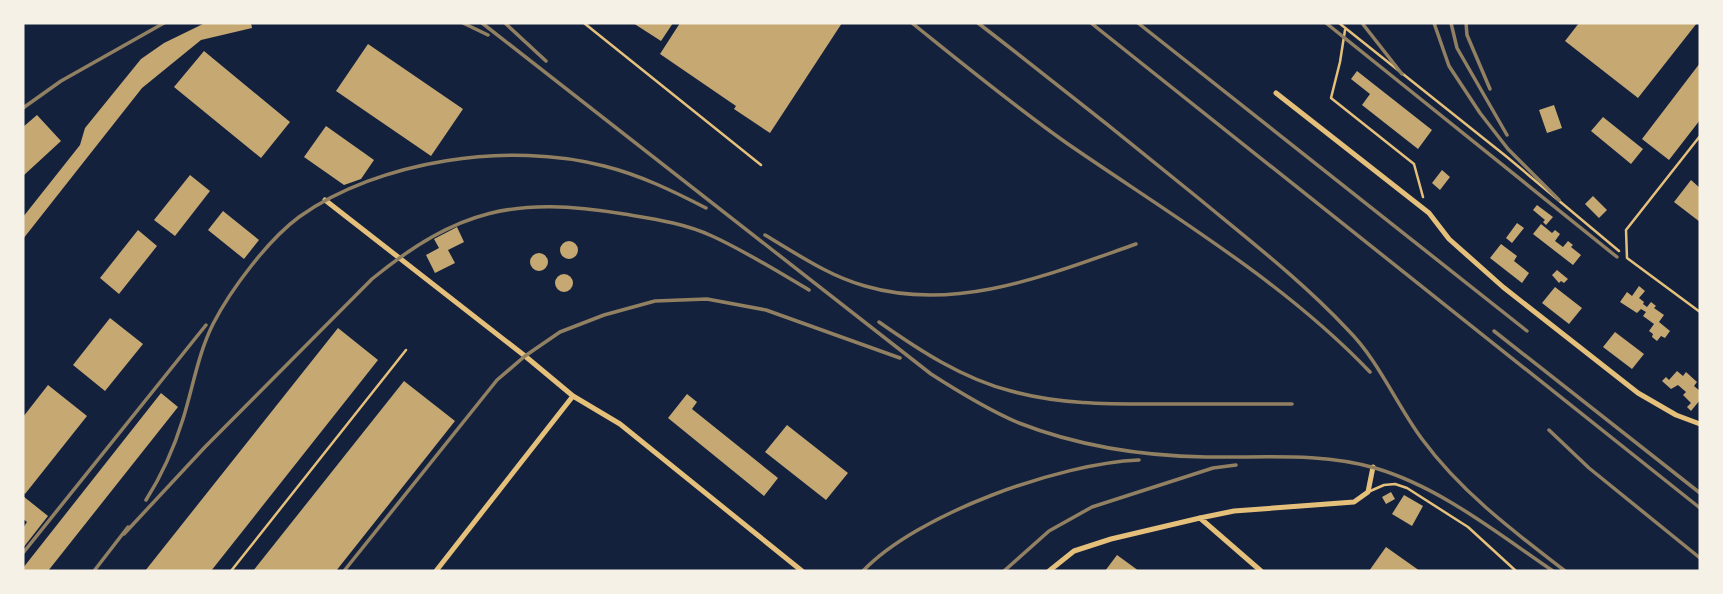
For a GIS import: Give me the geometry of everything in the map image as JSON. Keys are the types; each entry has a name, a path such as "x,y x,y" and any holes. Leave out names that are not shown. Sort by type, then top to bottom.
{"street":[{"path":"1276,93 1429,213 1449,239 1503,287 1627,385 1676,415 1700,424"},
{"path":"325,200 573,396 620,424 802,571"},
{"path":"436,571 573,396"},
{"path":"1049,571 1074,551 1111,539 1200,518 1234,511 1354,502 1368,492 1373,467"},
{"path":"1200,518 1261,571"}],"lane":[{"path":"583,23 761,165"},
{"path":"1700,136 1626,230 1627,258 1700,312"},
{"path":"231,571 406,350"},
{"path":"1368,492 1384,485 1395,484 1406,488 1468,527 1516,571"}],"path":[{"path":"1339,23 1507,157 1627,258"},
{"path":"1345,28 1331,98 1413,164 1429,213"}],"building":[{"path":"205,23 251,23 252,28 201,40 142,88 23,239 23,217 80,145 85,128 141,59 164,43"},
{"path":"633,23 673,23 661,41"},
{"path":"680,23 842,23 770,133 660,54"},
{"path":"1579,23 1697,23 1638,98 1565,41"},
{"path":"368,44 463,109 431,156 336,91"},
{"path":"204,51 290,122 261,158 174,87"},
{"path":"1700,63 1700,120 1669,160 1642,139"},
{"path":"1357,71 1432,130 1418,149 1362,105 1370,94 1351,79"},
{"path":"1554,105 1562,128 1547,133 1539,110"},
{"path":"37,115 61,141 23,176 23,127"},
{"path":"1603,117 1643,149 1631,164 1591,131"},
{"path":"326,126 374,160 361,179 344,185 304,157"},
{"path":"1442,170 1450,177 1440,190 1432,183"},
{"path":"190,175 210,191 175,236 154,220"},
{"path":"1691,180 1700,188 1700,222 1674,202"},
{"path":"1593,196 1607,210 1599,218 1585,204"},
{"path":"1537,205 1553,217 1546,225 1543,222 1545,220 1533,210"},
{"path":"223,211 259,240 244,259 208,230"},
{"path":"1517,223 1524,228 1512,243 1506,238"},
{"path":"1541,224 1552,233 1555,230 1560,234 1555,241 1563,247 1568,241 1581,255 1573,265 1533,234"},
{"path":"457,227 464,242 448,250 455,263 435,273 426,255 439,248 434,239"},
{"path":"138,230 157,246 119,294 100,278"},
{"path":"565,241 573,241 578,250 576,257 565,259 560,254 560,246"},
{"path":"1501,244 1517,256 1514,261 1529,273 1522,283 1490,258"},
{"path":"535,253 543,253 548,262 546,269 535,271 530,266 530,258"},
{"path":"1557,270 1568,279 1564,283 1559,283 1552,275"},
{"path":"560,274 568,274 573,283 571,290 560,292 555,287 555,279"},
{"path":"1639,286 1645,291 1639,298 1643,304 1647,307 1651,302 1656,306 1654,308 1664,315 1659,322 1670,331 1665,338 1661,336 1657,341 1652,337 1653,334 1649,331 1654,324 1643,316 1646,312 1641,309 1637,313 1620,302 1627,292 1632,296"},
{"path":"1555,287 1582,308 1569,324 1542,303"},
{"path":"110,318 143,344 105,391 73,365"},
{"path":"338,328 378,360 211,571 145,571"},
{"path":"1615,332 1644,354 1632,369 1603,347"},
{"path":"1677,371 1683,376 1686,372 1697,382 1694,386 1700,391 1700,400 1691,411 1687,407 1691,403 1683,395 1686,392 1678,385 1671,389 1662,381 1666,377 1669,380"},
{"path":"404,381 455,421 336,571 253,571"},
{"path":"48,385 87,416 25,494 23,417"},
{"path":"161,393 178,407 48,571 23,571 23,568"},
{"path":"687,394 697,402 692,409 778,478 764,496 668,418"},
{"path":"787,425 848,473 826,500 765,452"},
{"path":"1391,492 1395,499 1386,504 1382,497"},
{"path":"1404,495 1423,506 1412,526 1392,514"},
{"path":"23,496 48,516 23,548 23,528 27,522 23,519"},
{"path":"1386,547 1420,571 1369,571"},
{"path":"1117,555 1139,571 1105,571"}],"railway":[{"path":"23,108 61,81 164,23"},
{"path":"463,23 488,35"},
{"path":"482,23 931,374 996,412 1064,438 1135,452 1206,457 1312,458 1375,468 1399,476 1445,499 1553,571"},
{"path":"505,23 546,61"},
{"path":"912,23 1048,130 1186,223 1263,279 1301,308 1370,372"},
{"path":"978,23 1170,175 1312,295 1359,342 1422,439 1453,476 1507,526 1565,571"},
{"path":"1091,23 1700,508"},
{"path":"1138,23 1527,331"},
{"path":"1326,23 1617,257"},
{"path":"1362,23 1402,74"},
{"path":"1434,23 1449,66 1480,113 1508,149 1559,200"},
{"path":"1451,23 1457,48 1507,135"},
{"path":"1466,23 1467,35 1490,89"},
{"path":"146,500 176,440 203,347 221,310 251,266 275,238 299,217 331,197 367,181 406,169 487,156 528,155 604,166 656,184 706,208"},
{"path":"124,534 205,447 372,279 403,255 461,223 519,208 551,207 585,209 658,220 712,236 809,290"},
{"path":"765,235 814,264 852,282 900,293 934,295 968,292 1037,278 1136,244"},
{"path":"344,571 497,380 525,356 560,332 604,315 655,301 707,299 766,310 900,358"},
{"path":"879,322 959,371 993,386 1030,396 1106,404 1292,404"},
{"path":"23,553 206,325"},
{"path":"1494,331 1700,493"},
{"path":"1549,430 1589,468 1700,558"},
{"path":"863,571 887,550 918,530 992,495 1070,471 1139,460"},
{"path":"1004,571 1049,531 1092,507 1213,468 1236,465"},
{"path":"94,571 128,527"}]}
